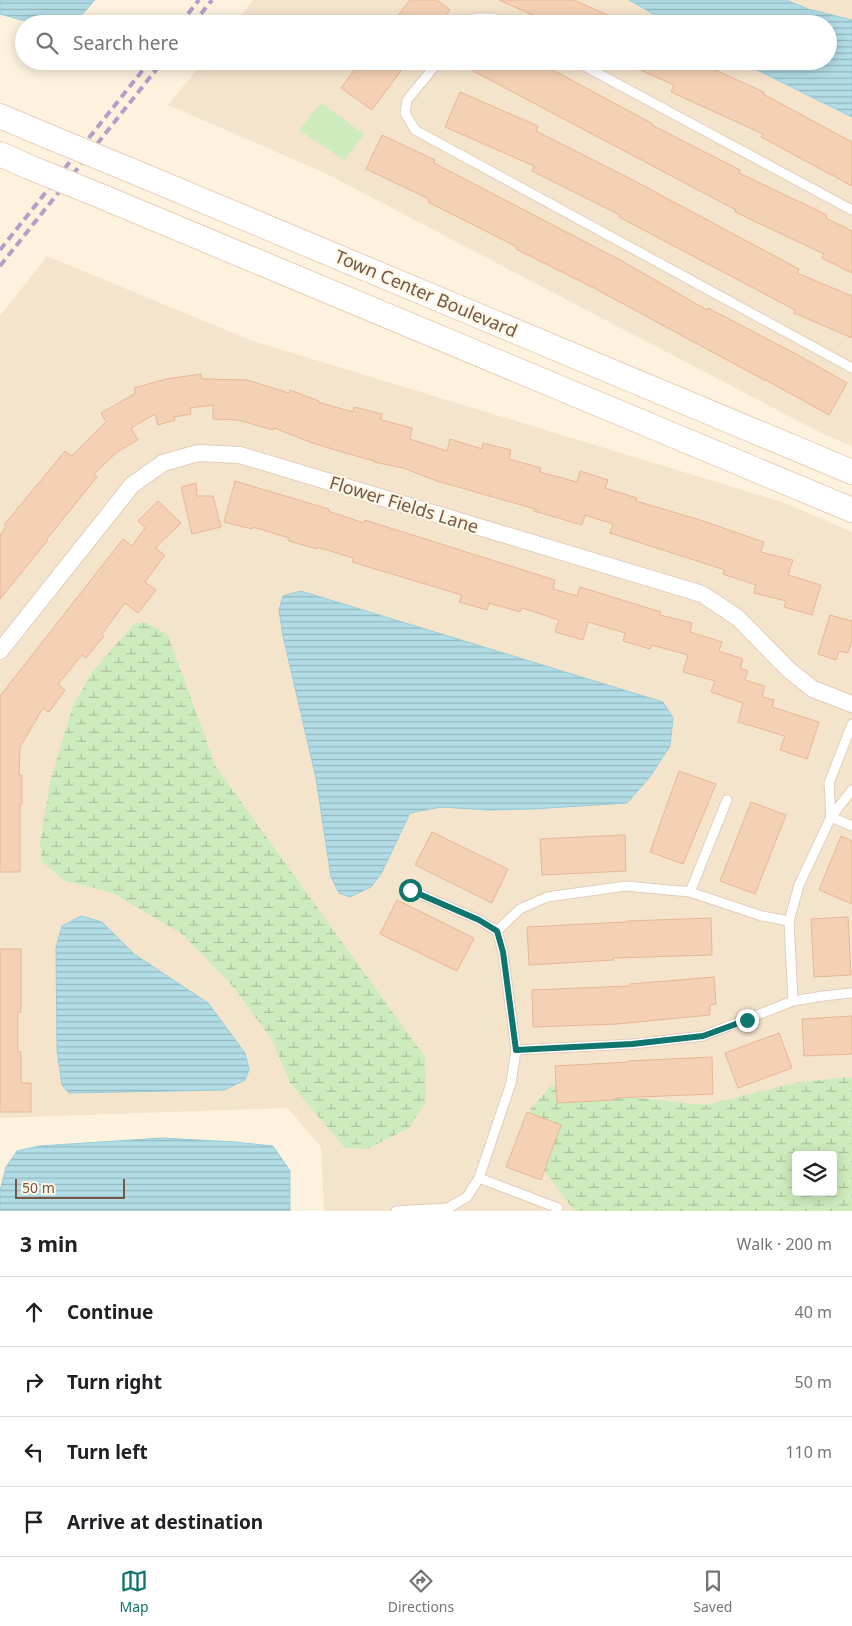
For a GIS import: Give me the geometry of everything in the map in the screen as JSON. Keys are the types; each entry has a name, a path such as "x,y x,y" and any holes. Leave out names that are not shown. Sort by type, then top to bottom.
{"main road":[{"name":"Town Center Boulevard","path":"0,116 852,472"},
{"name":"Town Center Boulevard","path":"0,154 852,510"}],"street":[{"name":"Flower Fields Lane","path":"0,651 132,485 163,463 198,453 240,455 702,594 738,618 790,670 812,688 852,704"}],"lane":[{"path":"432,70 407,100 405,113 415,130 852,368"},
{"path":"592,70 852,210"},
{"path":"831,817 829,783 852,724"},
{"path":"793,1001 790,921 799,885 831,817 852,790"},
{"path":"690,892 727,800"},
{"path":"831,817 852,826"},
{"path":"497,931 520,909 547,897 626,886 690,892 762,916 790,921"},
{"path":"396,1211 448,1208 467,1197 479,1178 511,1083 516,1050 503,952 497,931 479,920 410,890"},
{"path":"516,1050 632,1044 703,1036 793,1001 852,993"},
{"path":"479,1178 558,1208"}],"shaded area":[{"path":"253,0 852,0 852,446 821,433 325,173 168,105 197,70 837,70 837,15 241,15"},
{"path":"47,256 250,340 785,503 852,532 852,1211 324,1211 321,1147 288,1108 0,1118 0,316"}],"green space":[{"path":"321,103 364,134 344,160 299,130"},
{"path":"135,623 148,623 168,635 216,767 425,1057 426,1101 409,1128 367,1149 345,1148 290,1083 272,1040 231,984 182,934 113,893 65,881 42,862 40,843 50,782 72,708 92,672"},
{"path":"852,1078 852,1211 576,1211 542,1168 527,1136 531,1108 552,1085 586,1083 621,1096 705,1105 799,1082"}],"water":[{"path":"0,0 95,0 81,15 15,15 15,18 0,14"},
{"path":"629,0 786,0 808,9 832,15 655,15"},
{"path":"837,16 852,20 852,117 757,70 837,70"},
{"path":"301,591 663,702 673,718 670,746 649,778 627,803 488,810 441,807 410,813 381,874 371,887 350,897 339,893 331,877 316,778 283,636 279,610 283,596"},
{"path":"81,916 102,922 134,954 208,1003 245,1053 249,1070 245,1080 224,1090 69,1093 62,1085 57,1050 56,947 62,926"},
{"path":"162,1138 273,1146 290,1171 290,1211 0,1211 0,1191 6,1167 17,1151 39,1146"}],"building":[{"path":"410,0 437,0 450,10 446,15 398,15"},
{"path":"499,0 574,0 608,15 533,15"},
{"path":"354,70 401,70 372,110 341,88"},
{"path":"553,70 652,125 740,170 739,173 827,215 826,218 852,231 852,273 822,258 824,254 735,212 736,210 473,71"},
{"path":"640,70 715,70 764,92 763,94 852,142 852,186 761,137 763,134 671,92 674,85"},
{"path":"460,92 538,126 536,131 629,178 799,269 797,273 852,296 852,338 794,313 795,310 619,217 620,215 532,171 534,166 445,127"},
{"path":"382,135 435,160 434,163 622,261 707,310 708,308 847,383 829,415 592,287 516,249 517,247 428,202 429,199 366,169"},
{"path":"201,374 202,379 247,380 289,393 290,390 318,402 353,412 354,407 382,414 381,420 412,428 410,439 447,451 450,439 482,449 483,443 511,450 509,459 541,468 540,472 577,482 580,471 608,480 605,488 637,498 636,501 764,542 761,552 793,560 788,575 821,585 812,615 784,607 786,601 754,593 756,585 723,574 725,570 610,533 613,524 585,515 582,525 534,511 535,509 437,481 403,468 374,462 310,442 274,428 273,430 238,420 213,419 213,405 190,408 191,414 174,417 175,420 158,425 155,414 131,428 138,440 117,452 94,474 97,477 0,599 0,535 6,527 4,525 65,451 72,456 106,422 101,413 136,393 134,388 166,379"},
{"path":"235,481 329,509 328,511 364,523 365,520 555,580 553,589 577,596 580,587 661,612 660,615 692,623 690,632 722,642 719,651 743,659 740,668 748,671 745,680 765,686 762,697 774,700 772,707 819,722 807,759 780,750 785,736 738,722 743,703 711,692 715,681 683,672 688,655 652,645 650,649 623,641 625,633 588,622 583,640 555,632 559,620 522,608 520,612 489,603 487,610 459,602 462,595 352,562 353,558 289,541 289,538 253,527 252,529 224,522"},
{"path":"196,483 197,496 213,496 221,527 192,534 181,487"},
{"path":"158,501 181,523 155,548 165,555 145,582 156,590 138,613 125,603 102,634 104,636 86,658 82,655 58,684 65,690 49,712 43,708 20,747 19,775 22,775 22,804 20,804 20,872 0,872 0,696 123,539 132,546 145,528 138,521"},
{"path":"830,615 852,621 852,640 848,653 839,651 836,660 818,654"},
{"path":"679,771 716,784 683,864 650,852"},
{"path":"751,802 786,815 755,894 720,881"},
{"path":"432,832 508,869 492,903 415,865"},
{"path":"625,835 626,871 542,875 540,839"},
{"path":"841,836 852,841 852,904 819,890"},
{"path":"397,900 474,938 457,971 380,934"},
{"path":"848,917 851,975 814,977 811,919"},
{"path":"711,918 712,955 613,958 614,960 529,965 527,927"},
{"path":"0,949 21,949 21,1012 18,1012 18,1052 21,1052 21,1083 31,1083 31,1112 0,1112"},
{"path":"714,977 716,1004 710,1005 710,1015 617,1024 533,1027 532,990 630,986 630,984"},
{"path":"852,1016 852,1054 804,1056 802,1019"},
{"path":"779,1033 792,1068 738,1088 725,1053"},
{"path":"712,1057 713,1094 614,1098 614,1100 557,1103 555,1066"},
{"path":"527,1112 561,1125 541,1180 506,1167"}],"railway":[{"path":"187,15 199,0"},
{"path":"200,15 212,0"},
{"path":"0,250 143,70"},
{"path":"0,266 156,70"}],"route":[{"path":"410,890 479,920 497,931 503,952 516,1050 632,1044 703,1036 747,1020"}]}
